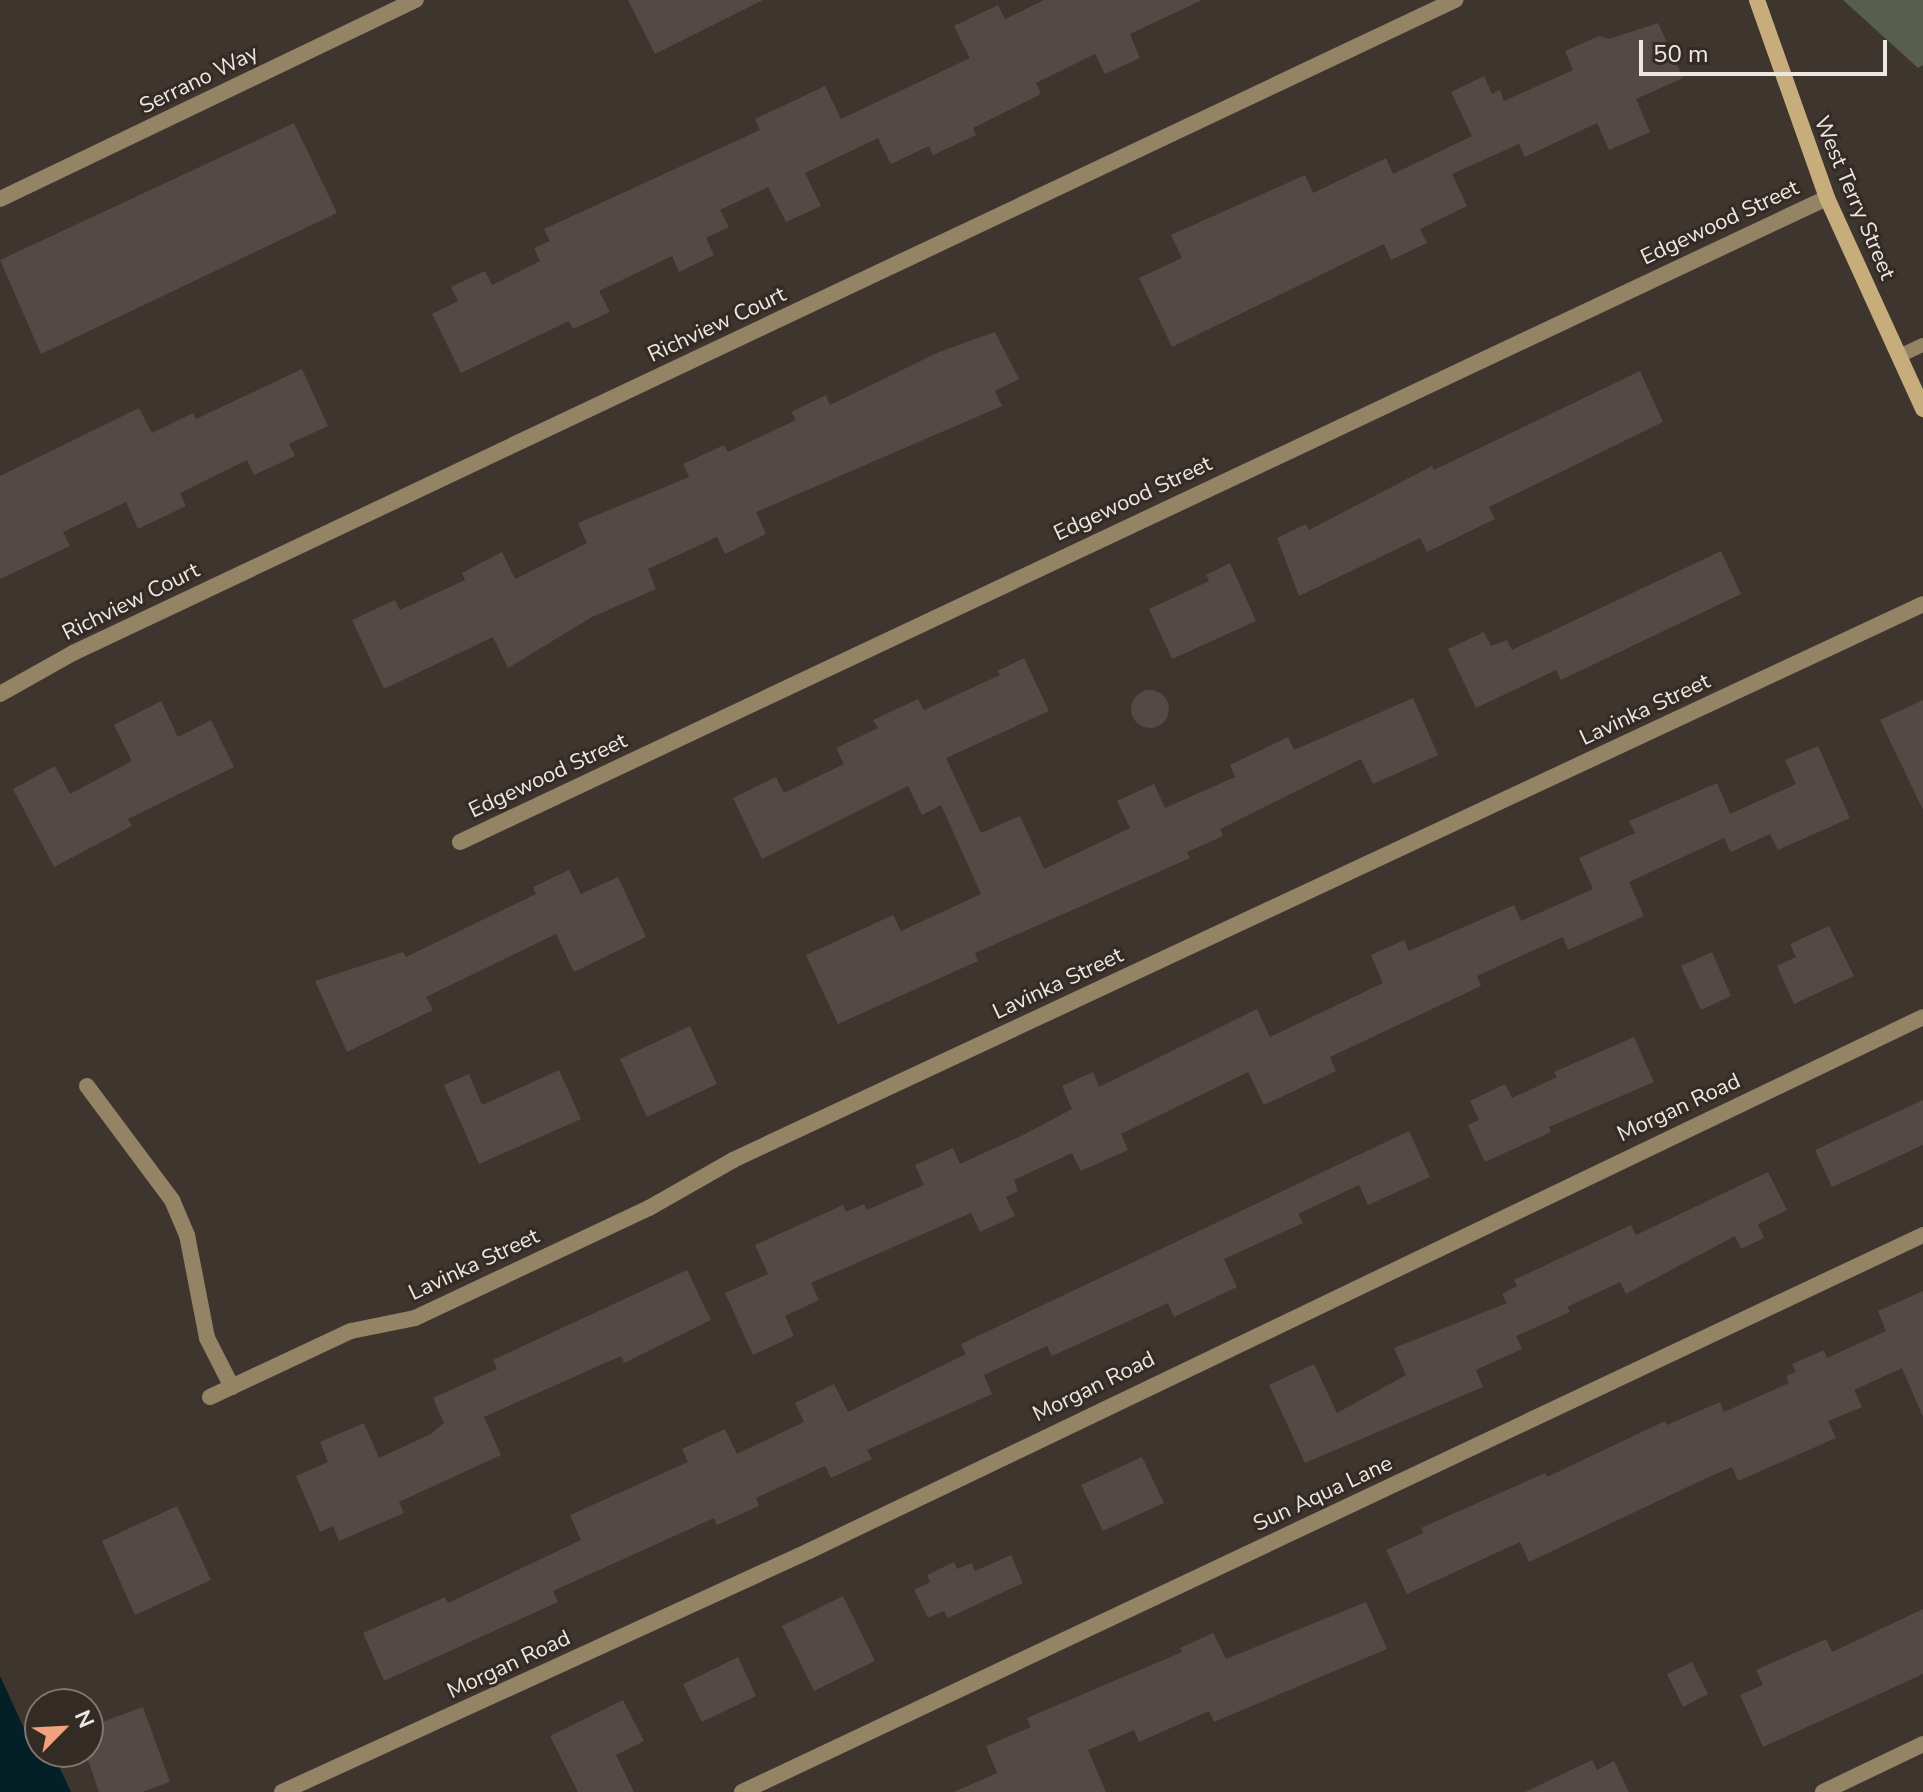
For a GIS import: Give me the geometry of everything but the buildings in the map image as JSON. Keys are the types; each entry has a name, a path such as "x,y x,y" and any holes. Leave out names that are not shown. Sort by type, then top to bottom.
{"street":[{"name":"Serrano Way","path":"0,199 416,0"},
{"name":"Richview Court","path":"0,694 73,653 1455,0"},
{"name":"West Terry Street","path":"1757,0 1827,198 1923,409"},
{"name":"Edgewood Street","path":"460,842 1827,198"},
{"name":"Lavinka Street","path":"210,1397 351,1331 415,1318 649,1208 733,1160 1923,604"},
{"name":"Morgan Road","path":"282,1792 809,1551 1923,1017"},
{"path":"87,1086 172,1200 187,1235 207,1338 232,1387"},
{"name":"Sun Aqua Lane","path":"742,1792 1923,1235"},
{"path":"1823,1792 1923,1744"}],"lane":[{"path":"1899,356 1923,345"}],"green space":[{"path":"1843,0 1923,0 1923,65 1918,68"}],"water":[{"path":"0,1676 24,1728 24,1768 60,1768 71,1792 0,1792"}]}
